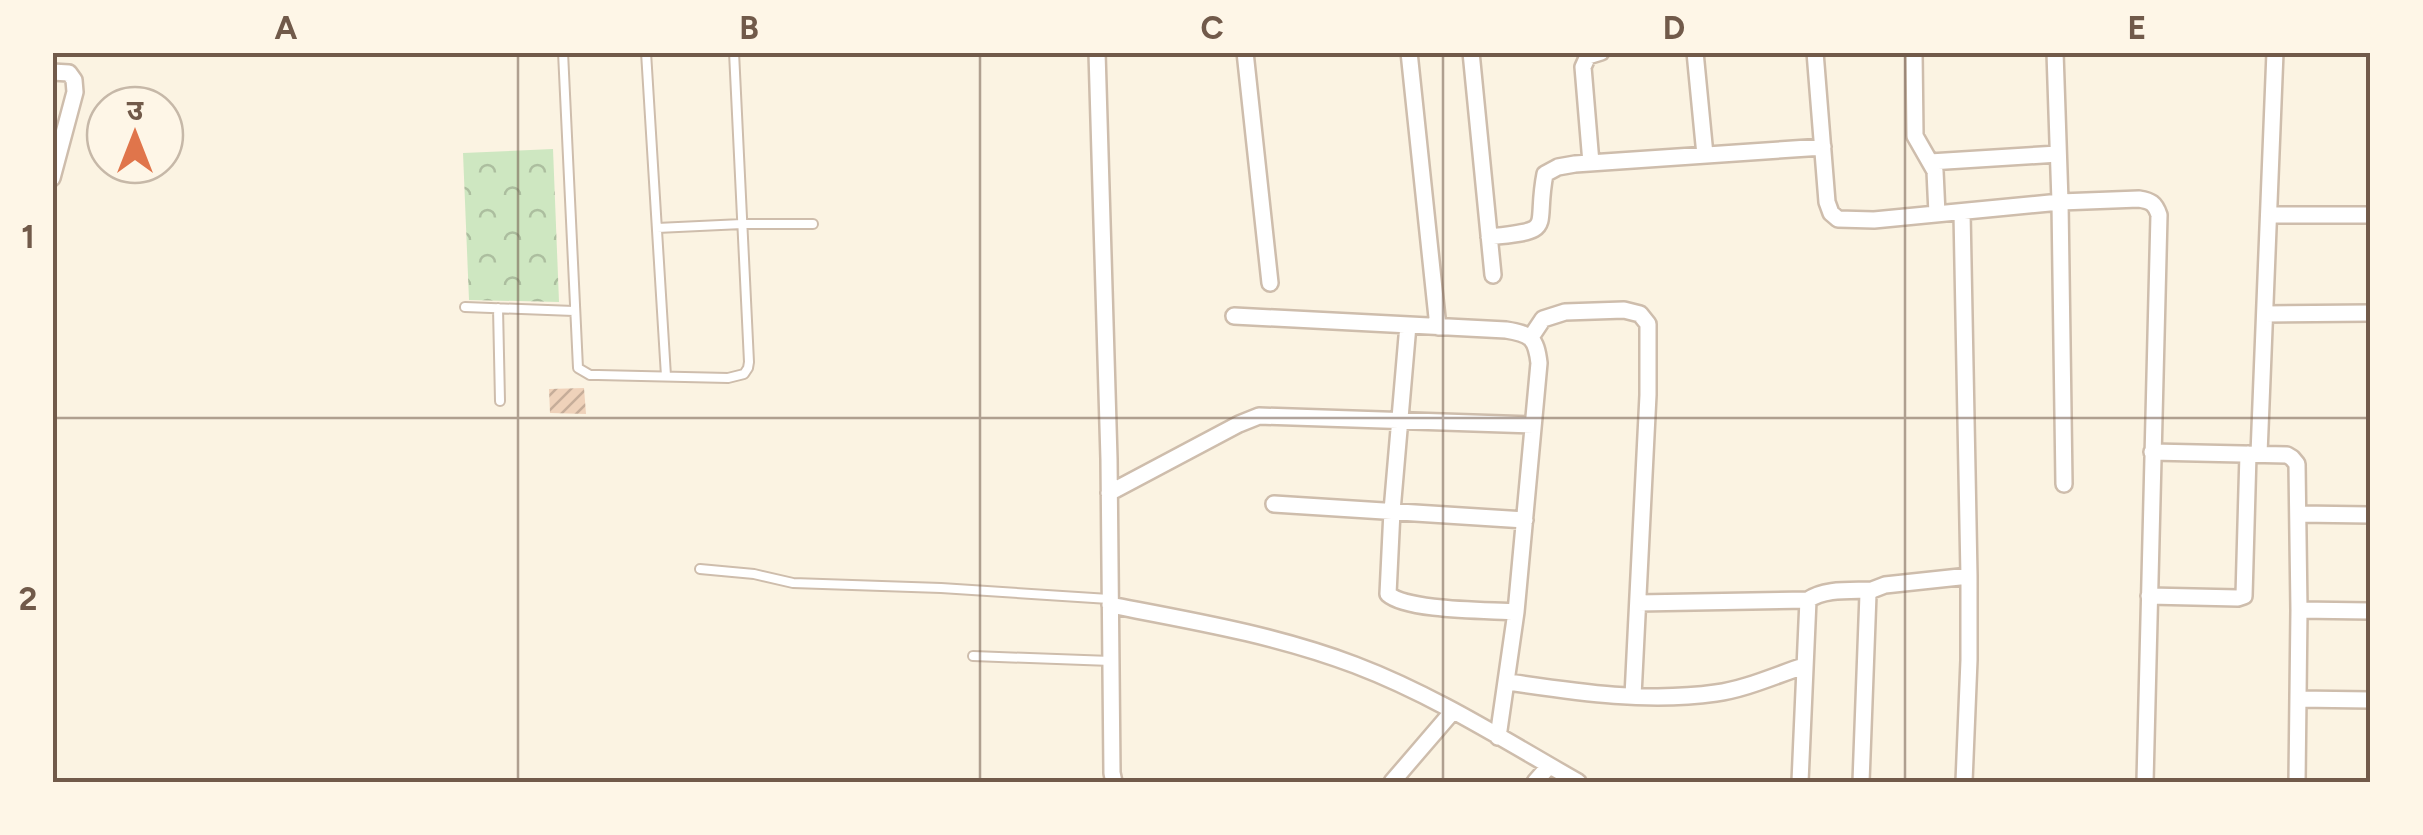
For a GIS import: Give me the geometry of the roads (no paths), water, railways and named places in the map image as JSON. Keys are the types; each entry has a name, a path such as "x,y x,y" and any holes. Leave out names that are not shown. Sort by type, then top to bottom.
{"street":[{"path":"1097,52 1114,782"},
{"path":"1245,52 1270,283"},
{"path":"1408,52 1438,327"},
{"path":"1472,52 1493,276"},
{"path":"1591,163 1584,67 1588,56 1602,52"},
{"path":"1696,52 1705,155"},
{"path":"1815,52 1828,202 1838,219 1874,220 2060,202 2139,199 2156,206 2146,782"},
{"path":"1914,52 1916,136 1936,182 1937,214"},
{"path":"2055,52 2064,484"},
{"path":"2150,596 2244,596 2265,314 2275,52"},
{"path":"52,72 68,73 74,80 75,92 52,178"},
{"path":"1489,237 1534,230 1543,216 1545,174 1558,167 1823,147"},
{"path":"1930,162 2058,154"},
{"path":"1962,212 1969,576 1964,782"},
{"path":"2269,215 2370,215"},
{"path":"1531,337 1543,320 1565,312 1624,310 1640,314 1648,324 1633,696"},
{"path":"2265,314 2370,313"},
{"path":"1234,316 1506,330 1531,337 1539,363 1516,612 1498,737"},
{"path":"1408,325 1388,594 1419,606 1516,612"},
{"path":"1109,493 1259,416 1533,426"},
{"path":"2152,452 2292,458 2298,472 2299,514 2297,782"},
{"path":"1274,504 1525,520"},
{"path":"2299,514 2370,514"},
{"path":"1800,782 1808,600 1812,595 1969,576"},
{"path":"1860,782 1867,600 1872,590"},
{"path":"1638,603 1808,600"},
{"path":"1110,602 1302,647 1354,665 1452,712 1578,782"},
{"path":"2299,610 2370,611"},
{"path":"1508,682 1590,694 1714,693 1804,666"},
{"path":"2298,699 2370,700"},
{"path":"1392,782 1452,712"},
{"path":"1535,782 1548,766"}],"lane":[{"path":"563,52 578,368 598,375 738,377 748,368 734,52"},
{"path":"646,52 666,376"},
{"path":"657,228 813,224"},
{"path":"465,307 574,311"},
{"path":"498,308 500,401"},
{"path":"700,569 754,574 793,584 929,588 1110,602"},
{"path":"973,656 1111,661"}]}
